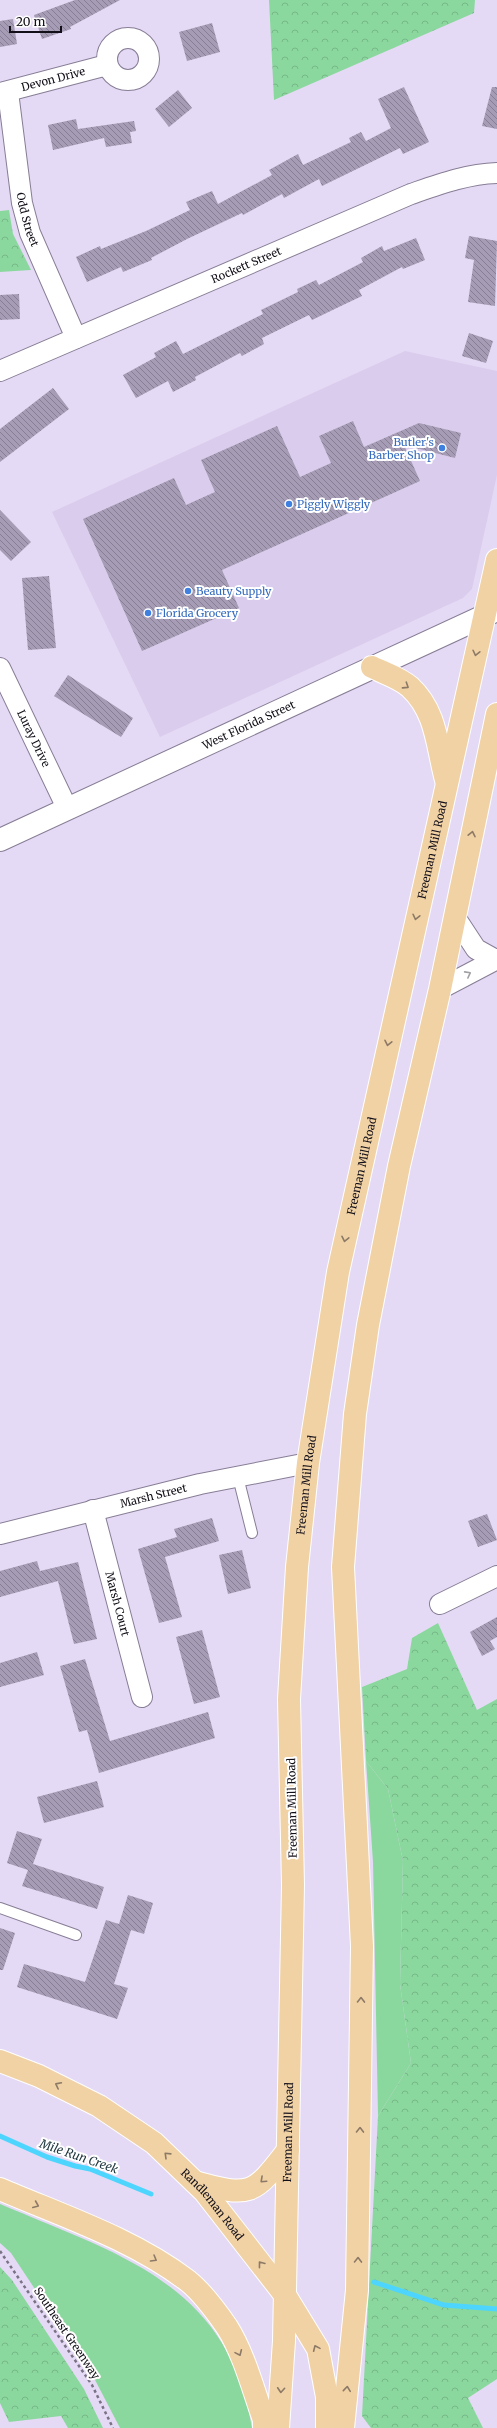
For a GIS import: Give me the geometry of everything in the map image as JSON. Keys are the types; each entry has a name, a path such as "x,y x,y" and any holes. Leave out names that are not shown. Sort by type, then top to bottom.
{"main road":[{"name":"Freeman Mill Road","path":"278,2428 285,2295 293,1885 289,1699 297,1567 308,1463 338,1272 447,783 491,613 497,560"},
{"name":"West Florida Street","path":"0,840 491,613"},
{"path":"372,667 409,686 425,704 435,727 440,757 447,783"},
{"path":"343,2428 357,2290 362,1946 343,1567 355,1414 368,1325 399,1166 440,989 497,714"},
{"name":"Randleman Road","path":"0,2061 39,2076 99,2106 154,2143 204,2191 285,2295 318,2349 327,2397 327,2428"},
{"path":"194,2182 241,2192 256,2186 270,2174 288,2150"},
{"path":"0,2189 127,2244 189,2282 210,2304 227,2328 241,2356 264,2420 264,2428"}],"street":[{"name":"Devon Drive","path":"4,93 107,65"},
{"name":"Odd Street","path":"4,93 22,203 30,233 76,338"},
{"name":"Rockett Street","path":"0,372 411,194 451,180 478,174 497,173"},
{"name":"Luray Drive","path":"0,668 67,808"},
{"path":"455,917 476,950 497,959"},
{"path":"440,989 497,959"},
{"name":"Marsh Street","path":"0,1534 93,1510 238,1477 308,1463"},
{"name":"Marsh Court","path":"93,1510 142,1697"},
{"path":"440,1604 497,1576"}],"lane":[{"path":"238,1477 252,1533"},
{"path":"0,1908 76,1935"}],"path":[{"name":"Southeast Greenway","path":"0,2251 92,2385 113,2428"}],"shaded area":[{"path":"405,351 497,371 497,475 472,589 463,598 160,737 52,512"}],"green space":[{"path":"269,0 475,0 474,13 274,100"},
{"path":"9,210 13,234 31,270 0,272 0,211"},
{"path":"438,1623 477,1710 497,1699 497,2379 468,2398 483,2428 371,2428 362,2416 378,2116 411,2063 400,1984 403,1861 388,1789 366,1761 362,1687 407,1669 412,1638"},
{"path":"366,1761 388,1789 403,1861 400,1984 411,2063 378,2116 373,1862"},
{"path":"0,2204 86,2240 125,2259 161,2280 193,2307 219,2339 239,2379 252,2428 120,2428 94,2378 11,2253 0,2243"},
{"path":"0,2267 12,2280 84,2389 103,2428 68,2428 61,2416 9,2422 0,2403"}],"building":[{"path":"75,0 120,0 70,27 71,29 42,39 34,15"},
{"path":"13,19 17,44 0,47 0,21"},
{"path":"212,23 220,52 187,61 179,32"},
{"path":"404,87 429,142 403,154 400,148 322,186 319,179 284,198 282,194 243,215 242,213 187,239 151,258 152,260 123,272 121,267 87,282 76,257 100,246 101,249 146,231 190,210 186,202 212,191 218,204 272,175 269,170 298,154 303,165 351,142 349,138 361,132 366,141 391,128 378,99"},
{"path":"492,87 497,87 497,129 482,126"},
{"path":"178,90 192,108 169,127 155,109"},
{"path":"76,119 78,129 134,121 136,131 130,132 132,143 106,147 104,138 53,150 48,125"},
{"path":"469,236 497,241 495,306 468,302 474,260 465,258"},
{"path":"416,238 425,260 403,269 402,267 359,290 362,296 312,320 309,315 262,338 264,344 242,356 240,353 195,377 196,380 173,392 168,381 136,398 123,375 156,357 154,353 176,341 183,354 263,314 261,310 298,292 297,289 316,280 319,285 363,262 361,258 382,246 384,251"},
{"path":"19,294 20,319 0,320 0,295"},
{"path":"469,333 493,341 486,363 462,356"},
{"path":"53,388 69,409 0,462 0,429"},
{"path":"353,421 364,447 419,423 461,433 455,458 404,445 420,481 222,570 239,608 142,651 83,519 174,478 186,505 215,492 201,460 277,426 300,477 331,463 319,436"},
{"path":"0,510 31,542 11,561 0,550"},
{"path":"49,576 56,648 28,650 22,578"},
{"path":"68,675 133,718 121,737 54,696"},
{"path":"487,1514 497,1540 478,1547 468,1521"},
{"path":"212,1518 219,1541 165,1557 182,1617 159,1623 138,1549 177,1537 174,1529"},
{"path":"242,1550 251,1588 228,1594 219,1555"},
{"path":"37,1561 40,1571 78,1562 97,1639 74,1644 58,1581 0,1597 0,1571"},
{"path":"497,1617 497,1637 490,1641 495,1649 482,1656 470,1632"},
{"path":"202,1630 220,1697 194,1704 176,1637"},
{"path":"37,1652 44,1675 0,1687 0,1663"},
{"path":"85,1659 110,1741 208,1712 215,1738 99,1773 87,1730 79,1732 60,1666"},
{"path":"97,1781 104,1807 44,1823 37,1797"},
{"path":"17,1831 42,1839 33,1864 104,1887 97,1909 22,1886 28,1870 7,1863"},
{"path":"128,1895 153,1903 144,1934 131,1930 114,1984 128,1988 117,2019 17,1987 24,1964 85,1982 106,1920 119,1924"},
{"path":"0,1928 15,1933 3,1970 0,1970"}],"waterway":[{"name":"Mile Run Creek","path":"0,2136 47,2157 90,2169 151,2194"},
{"name":"Mile Run Creek","path":"374,2282 444,2305 497,2309"}],"place":[{"name":"Butler's Barber Shop","path":"442,448"},
{"name":"Piggly Wiggly","path":"289,504"},
{"name":"Beauty Supply","path":"188,591"},
{"name":"Florida Grocery","path":"148,613"}]}
